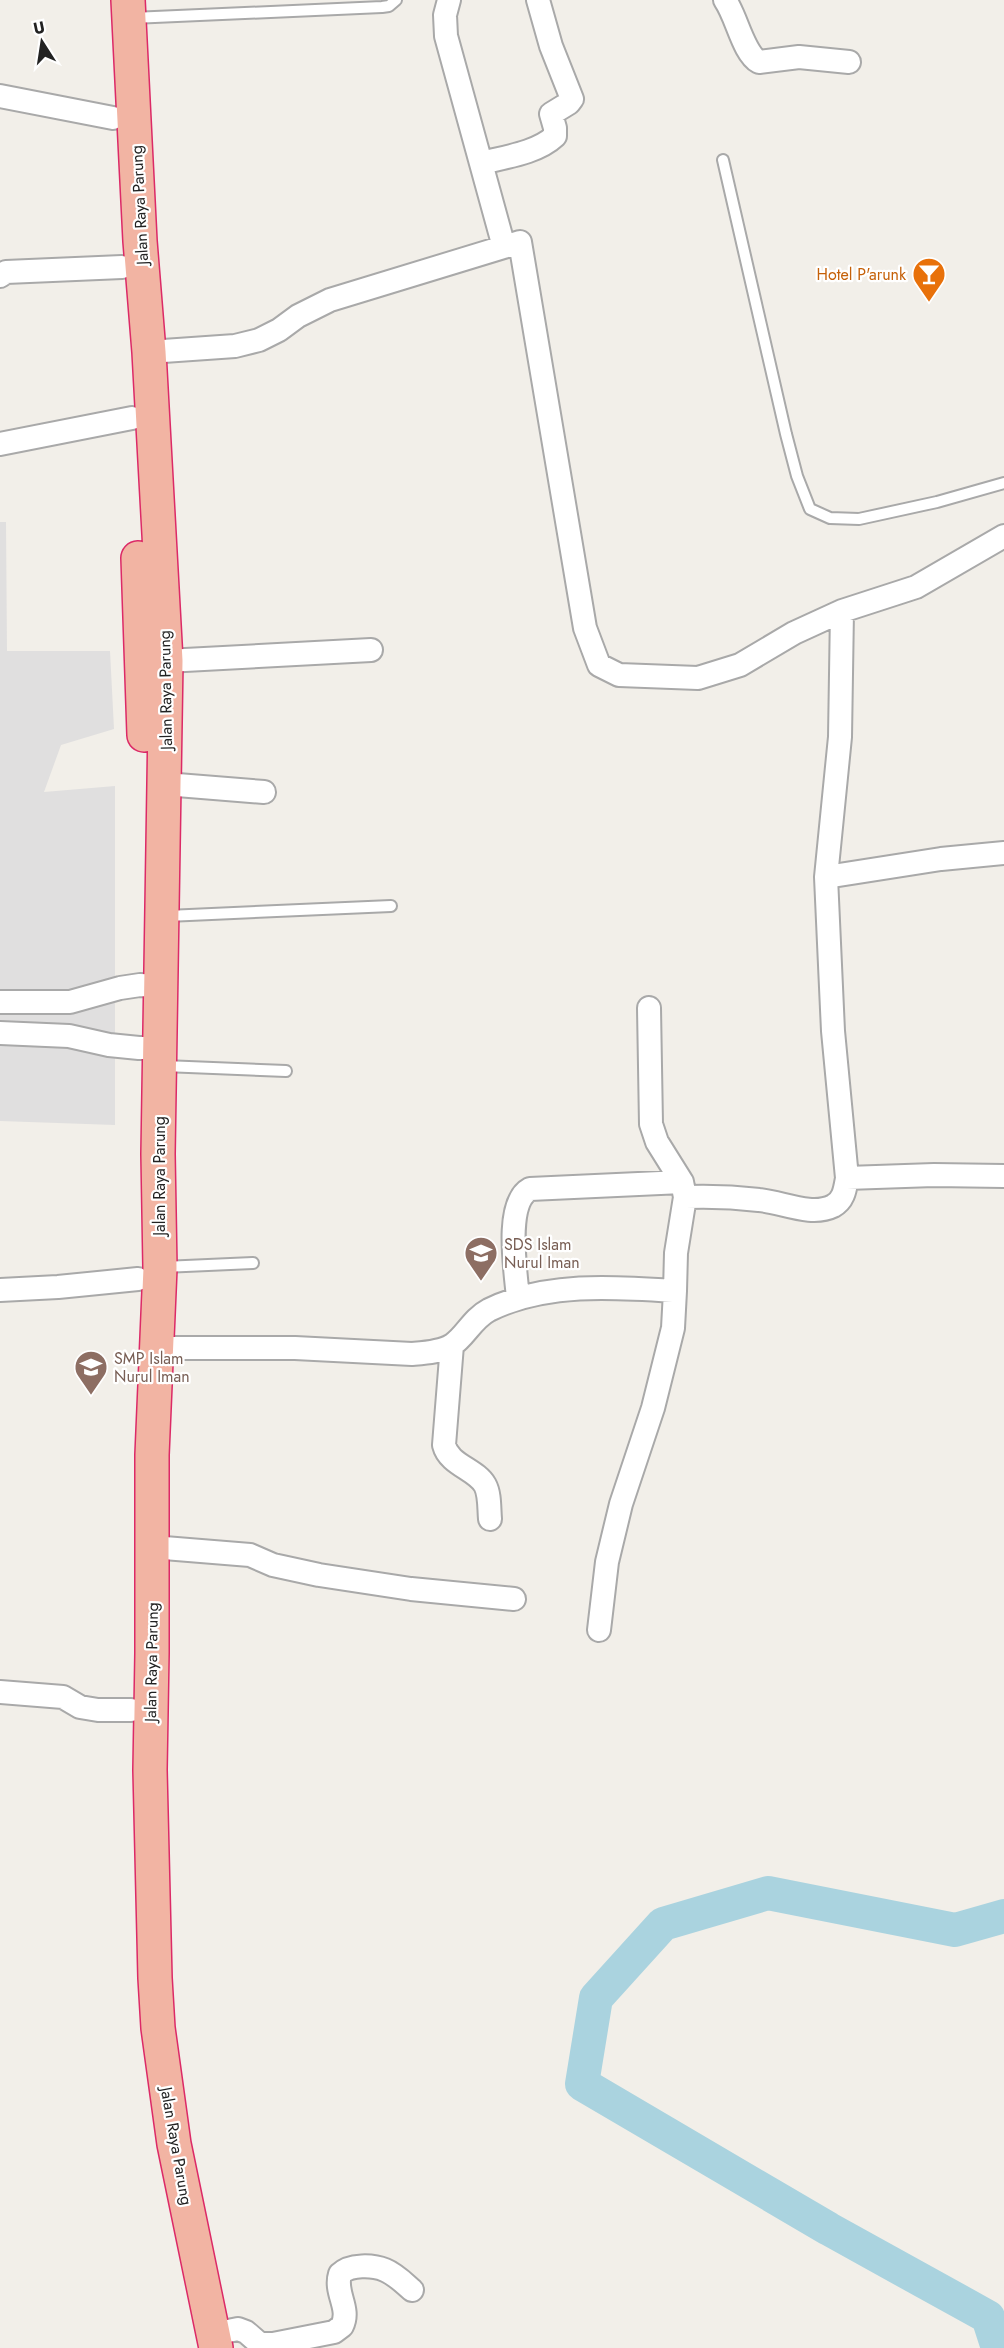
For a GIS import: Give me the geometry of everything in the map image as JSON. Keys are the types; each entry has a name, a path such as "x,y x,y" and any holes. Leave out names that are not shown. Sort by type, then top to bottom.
{"highway":[{"name":"Jalan Raya Parung","path":"121,6 119,98 122,267 132,418 153,1054 142,1601 158,2028 174,2144 208,2343"},
{"name":"Jalan Raya Parung","path":"119,98 140,241 149,351 166,661 163,916 151,986"},
{"name":"Jalan Raya Parung","path":"149,1273 155,1348 152,1547 142,1601 131,1710 129,1823 136,1990 148,2093 178,2273 208,2343"}],"street":[{"path":"449,0 445,15 446,36 504,247"},
{"path":"482,163 530,150 549,141 555,136 551,114 572,99 551,46 538,0"},
{"path":"725,0 735,17 747,50 759,62 799,57 849,62"},
{"path":"0,96 119,98"},
{"path":"149,351 235,346 259,340 330,300 520,242 583,617 599,665 619,675 698,678 740,665 794,633 842,611 916,587 1004,538"},
{"path":"0,276 6,272 122,267"},
{"path":"0,444 132,418"},
{"path":"518,1298 513,1237 517,1209 524,1192 530,1189 683,1189 712,1196 753,1199 808,1210 824,1209 840,1202 843,1196 847,1178 834,1031 826,877 840,737 842,611"},
{"path":"166,661 371,650"},
{"path":"165,784 264,792"},
{"path":"826,877 941,859 1004,853"},
{"path":"0,1002 70,1002 120,988 151,986"},
{"path":"85,999 86,1038"},
{"path":"41,1034 42,1003"},
{"path":"599,1630 608,1562 621,1504 644,1437 673,1328 676,1252 683,1189 657,1142 651,1124 649,1008"},
{"path":"0,1034 41,1034 86,1038 153,1054"},
{"path":"847,1178 934,1175 1004,1176"},
{"path":"0,1290 58,1287 149,1273"},
{"path":"155,1348 296,1348 412,1354 430,1352 452,1345 477,1318 518,1298 584,1288 675,1292"},
{"path":"452,1345 444,1445 448,1454 484,1484 488,1495 490,1519"},
{"path":"152,1547 250,1555 273,1565 319,1575 411,1589 514,1599"},
{"path":"0,1692 63,1697 81,1707 98,1710 131,1710"},
{"path":"208,2343 238,2329 246,2332 260,2344 273,2344 334,2332 342,2326 346,2312 337,2283 340,2274 350,2268 363,2266 385,2270 412,2290"}],"lane":[{"path":"121,6 382,7 389,6 396,0"},
{"path":"723,160 786,434 797,476 810,509 830,518 860,519 937,502 1004,483"},
{"path":"163,916 391,906"},
{"path":"153,1054 286,1071"},
{"path":"149,1273 253,1263"}],"shaded area":[{"path":"0,522 6,522 7,651 110,651 114,729 61,745 44,792 115,786 115,1125 0,1121"}],"waterway":[{"path":"998,2348 988,2317 829,2229 582,2084 596,1998 663,1924 768,1893 955,1930 1004,1916"}],"place":[{"name":"Hotel P'arunk","path":"929,303"},
{"name":"SDS Islam Nurul Iman","path":"481,1282"},
{"name":"SMP Islam Nurul Iman","path":"91,1396"}]}
